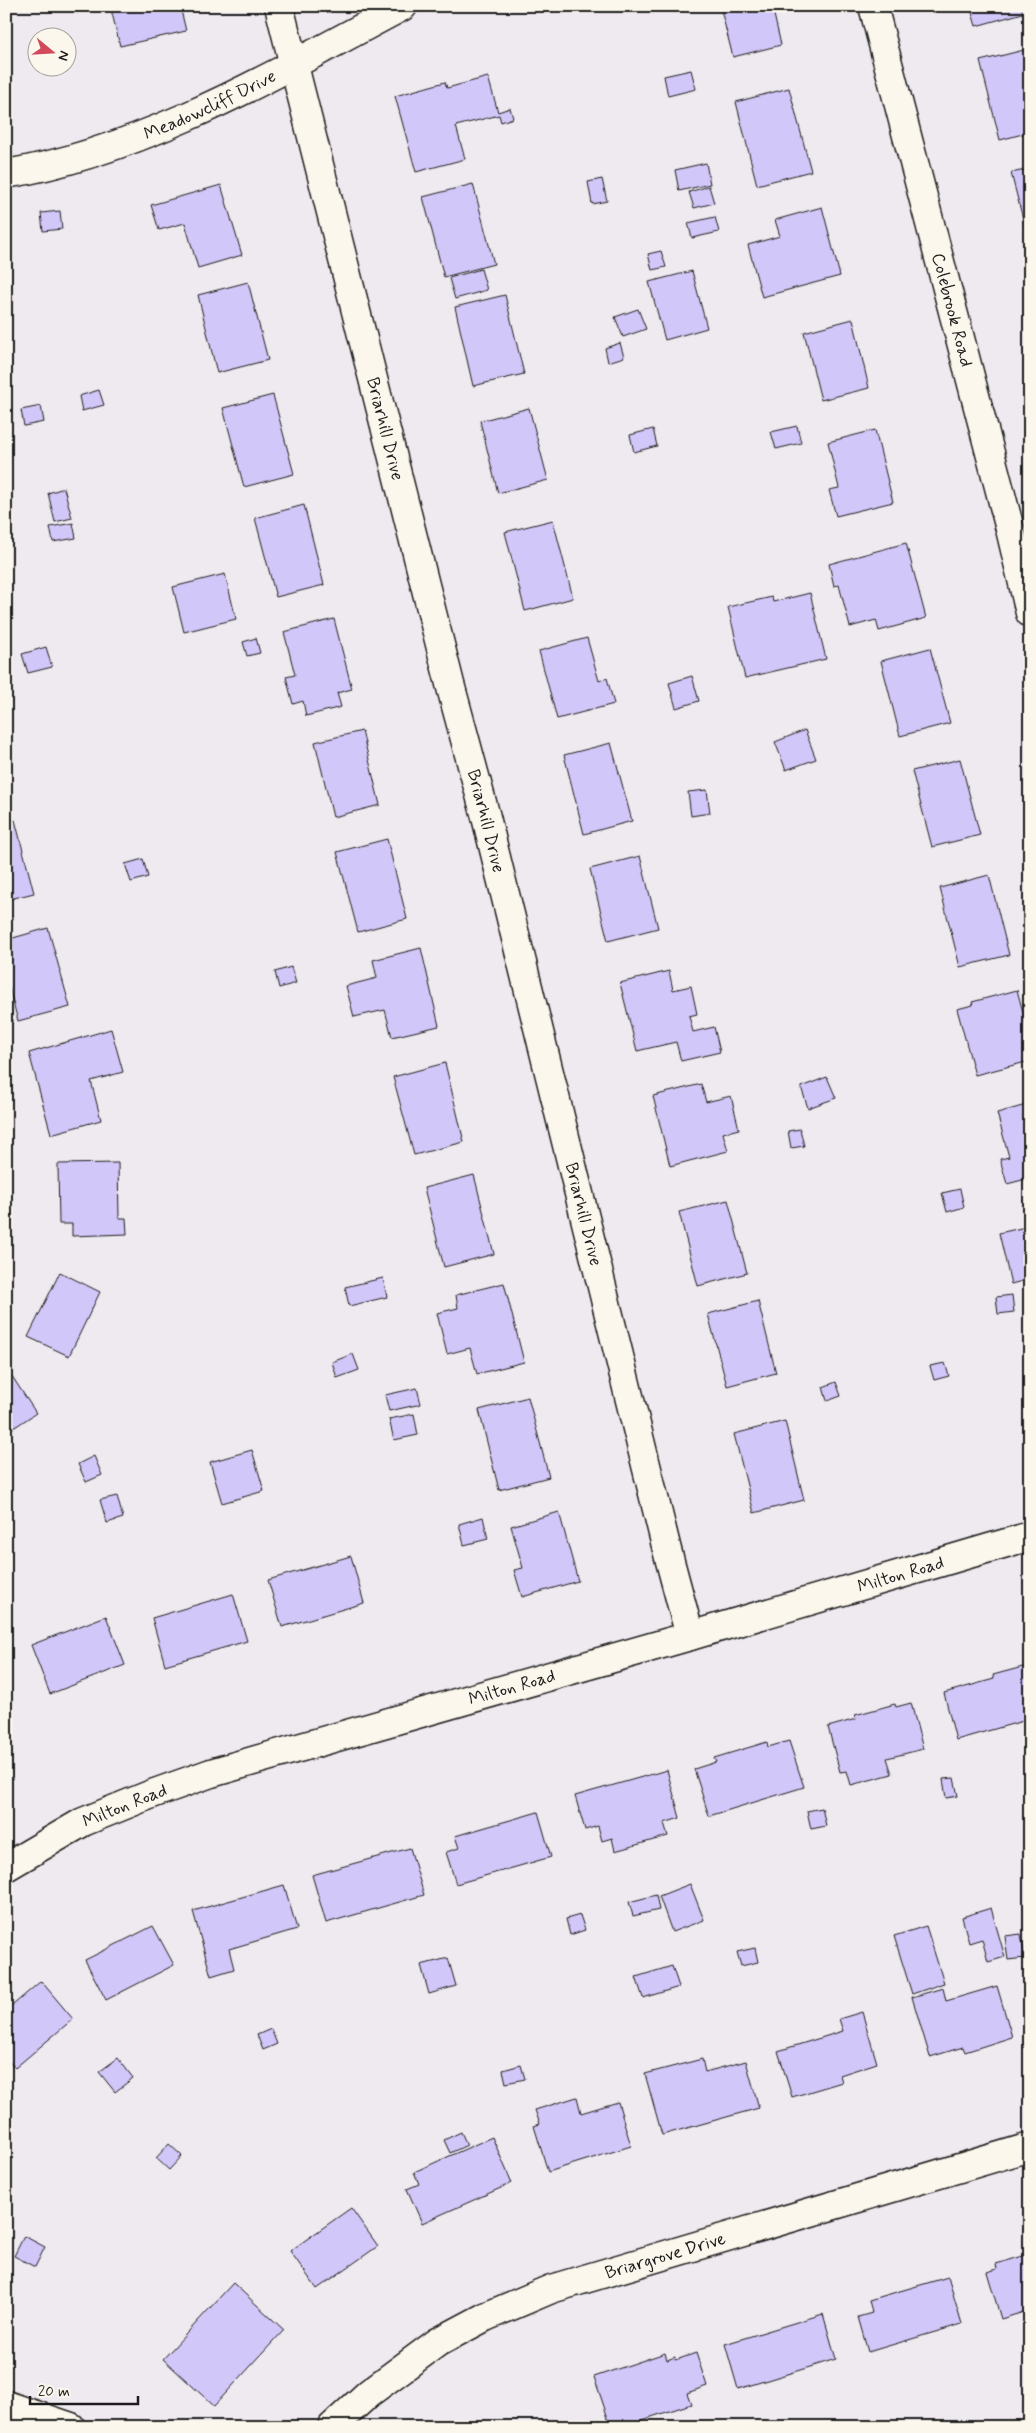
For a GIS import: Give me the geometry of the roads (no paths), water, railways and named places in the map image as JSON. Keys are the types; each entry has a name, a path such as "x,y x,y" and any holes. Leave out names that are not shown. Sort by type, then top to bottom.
{"street":[{"name":"Briarhill Drive","path":"279,6 450,684 486,817 667,1550 690,1636"},
{"name":"Meadowcliff Drive","path":"6,174 90,153 191,115 403,6"},
{"name":"Colebrook Road","path":"874,6 1010,529 1030,613"},
{"name":"Milton Road","path":"6,1868 83,1822 211,1773 690,1636 1030,1536"},
{"name":"Briargrove Drive","path":"332,2427 370,2393 438,2342 485,2317 551,2289 1030,2147"},
{"path":"6,2405 71,2427"}]}
